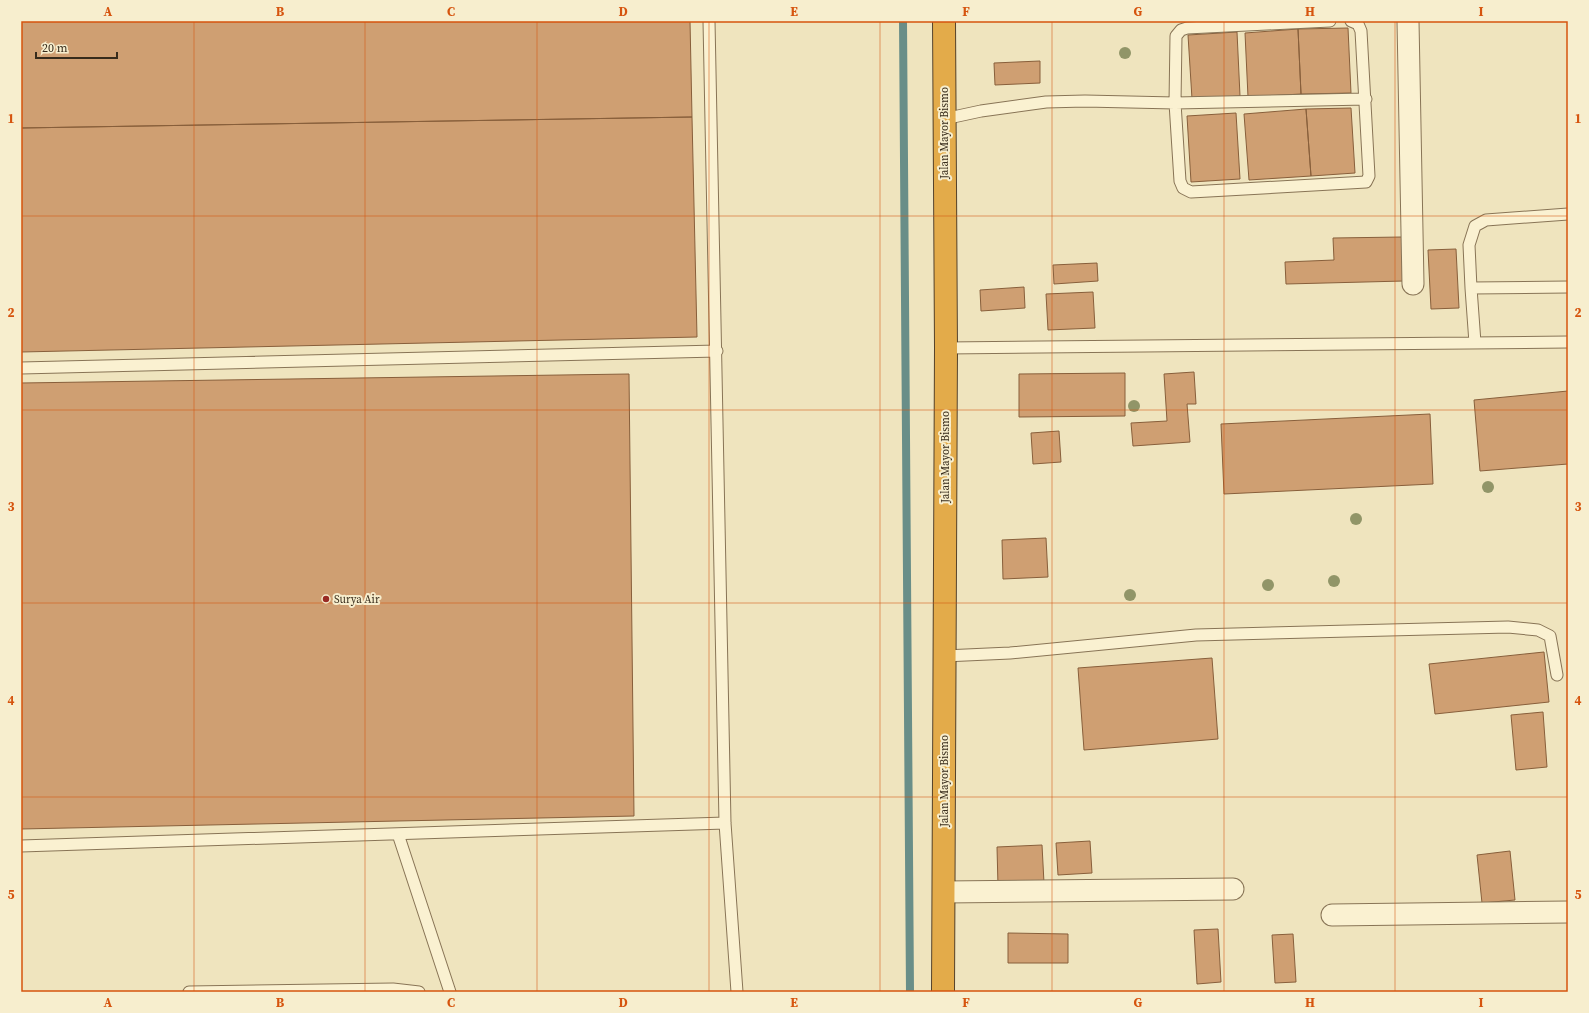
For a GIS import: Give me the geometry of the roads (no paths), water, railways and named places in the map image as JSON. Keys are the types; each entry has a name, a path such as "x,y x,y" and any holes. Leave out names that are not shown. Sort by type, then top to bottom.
{"highway":[{"name":"Jalan Mayor Bismo","path":"943,992 946,348 944,21"}],"street":[{"path":"1408,21 1413,284"},
{"path":"944,892 1233,889"},
{"path":"1332,916 1568,912"}],"lane":[{"path":"709,21 717,351 725,823 737,992"},
{"path":"1330,21 1187,28 1181,30 1176,36 1175,103 1180,181 1183,188 1191,192 1366,182 1369,176 1366,99 1361,31 1358,24 1351,21"},
{"path":"944,119 981,111 1046,102 1085,100 1175,103 1366,99"},
{"path":"1474,343 1469,245 1475,226 1486,220 1568,214"},
{"path":"1471,288 1568,287"},
{"path":"946,348 1568,342"},
{"path":"21,368 717,351"},
{"path":"944,656 1010,653 1196,635 1508,627 1538,630 1550,636 1557,675"},
{"path":"21,846 725,823"},
{"path":"398,834 450,992"},
{"path":"189,992 392,989 419,992"}],"waterway":[{"path":"903,21 910,992"}],"place":[{"name":"Surya Air","path":"326,599"}]}
